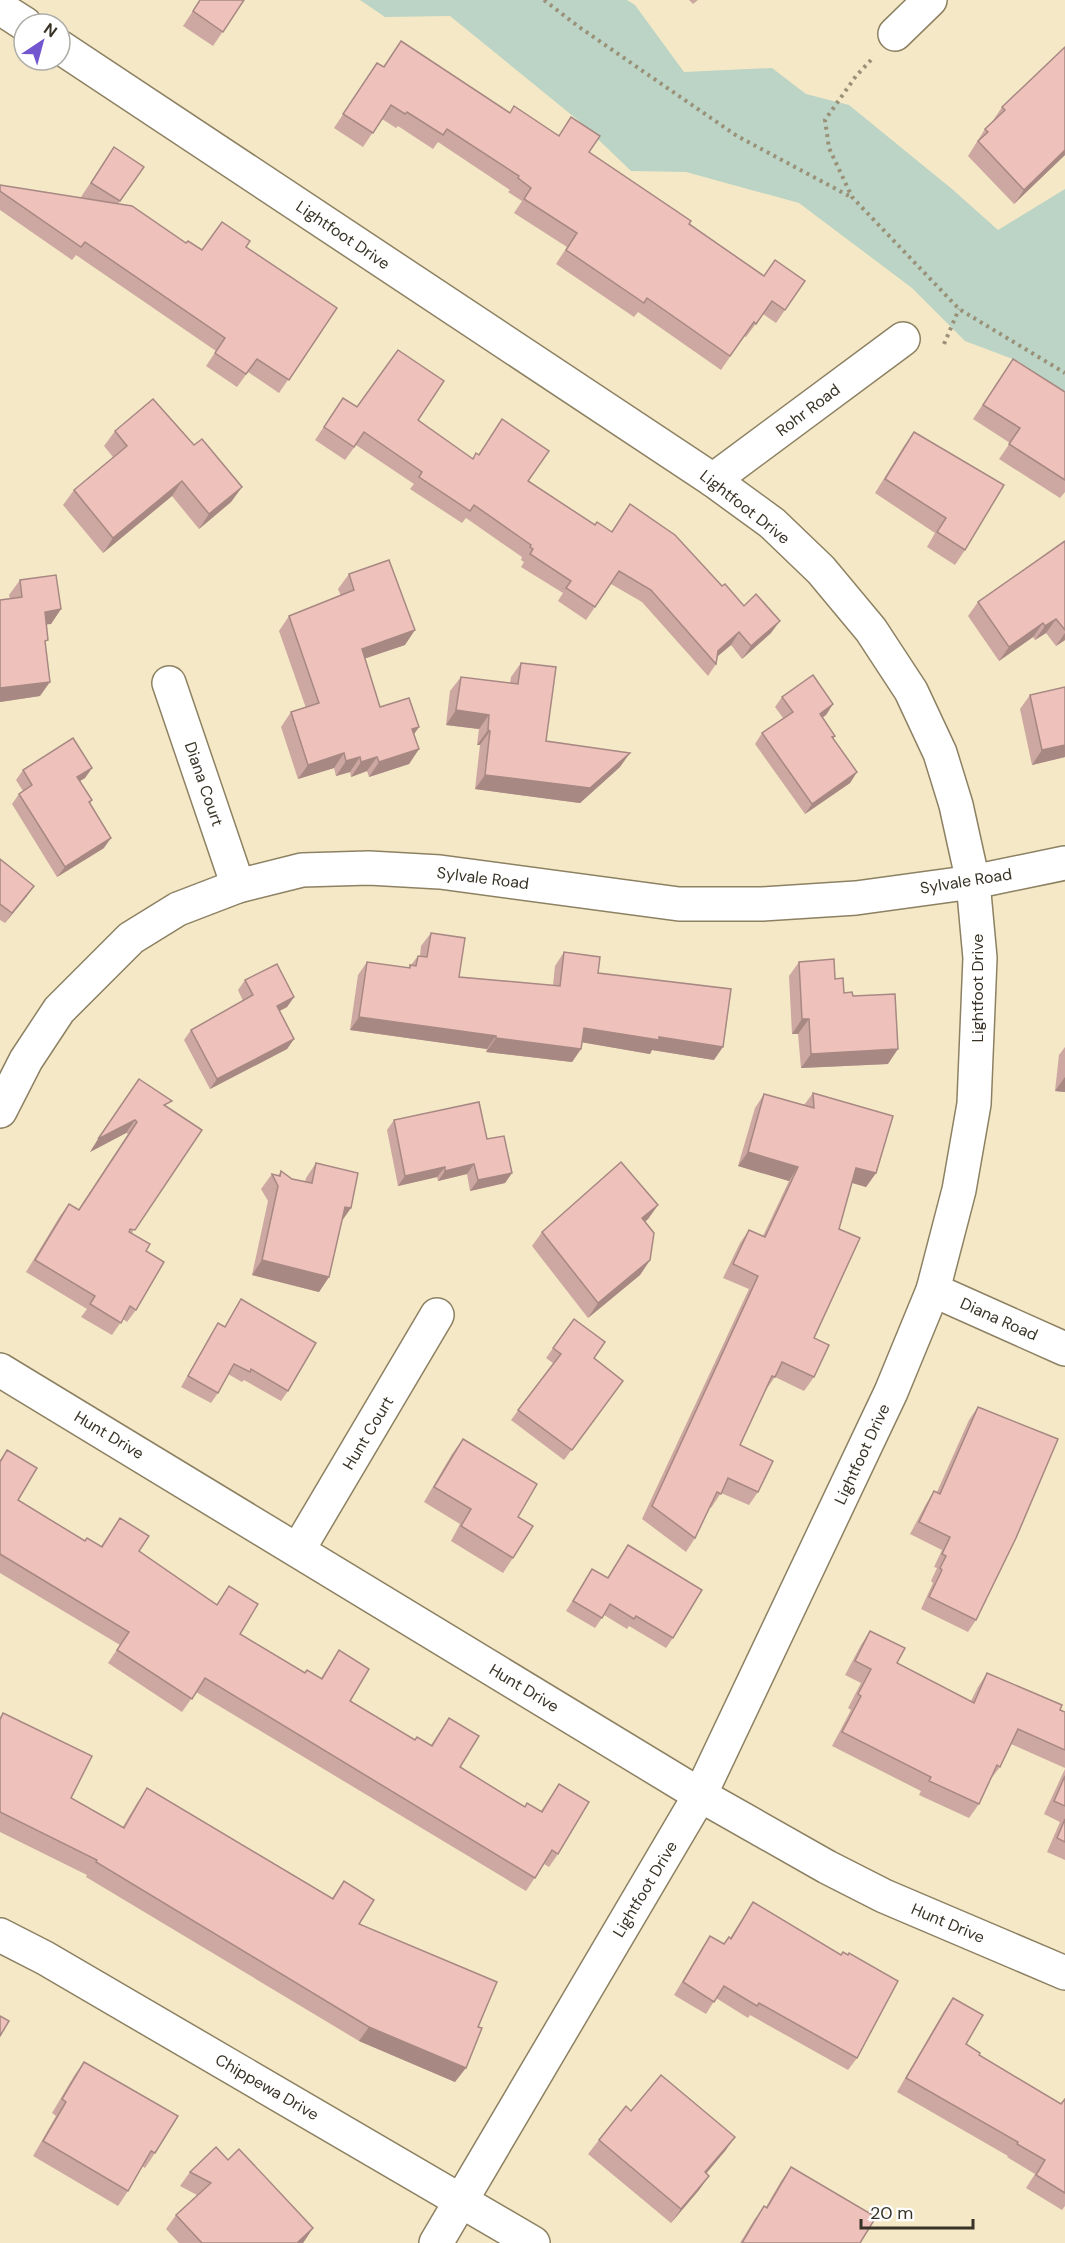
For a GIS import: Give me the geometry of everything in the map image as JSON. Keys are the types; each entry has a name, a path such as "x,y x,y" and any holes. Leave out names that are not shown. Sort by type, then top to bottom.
{"street":[{"path":"895,34 930,0"},
{"name":"Lightfoot Drive","path":"72,55 713,480 772,523 821,570 872,630 911,691 940,753 956,805 973,882 980,958 974,1104 959,1190 933,1290 891,1392 700,1795 436,2243"},
{"name":"Rohr Road","path":"713,480 903,339"},
{"name":"Diana Court","path":"169,683 238,886"},
{"name":"Sylvale Road","path":"0,1111 27,1059 59,1010 131,938 178,909 238,886 302,870 369,868 440,872 679,904 762,904 856,898 973,882 1065,863"},
{"name":"Diana Road","path":"933,1290 1065,1349"},
{"name":"Hunt Court","path":"298,1550 437,1316"},
{"name":"Hunt Drive","path":"0,1370 700,1795 827,1868 1065,1973"},
{"name":"Chippewa Drive","path":"0,1935 65,1970 533,2243"}],"path":[{"path":"544,0 579,27 737,136 852,197 959,309 1065,373"},
{"path":"852,197 829,148 825,120 856,76 895,34"},
{"path":"944,344 959,309"}],"green space":[{"path":"360,0 627,0 635,5 684,72 772,68 806,94 849,105 952,189 998,230 1065,189 1065,394 1018,361 965,341 912,288 799,203 686,172 631,171 579,121 450,16 385,17"}],"building":[{"path":"200,0 244,0 223,32 193,11"},
{"path":"401,41 510,113 514,106 559,136 571,117 600,136 589,152 691,221 689,224 764,276 775,260 805,281 785,310 772,301 730,356 647,298 644,303 566,250 577,233 524,199 531,188 518,178 519,176 447,129 443,135 407,112 405,114 391,105 373,133 343,114 377,63 384,67"},
{"path":"1065,47 1065,150 1024,190 978,141 988,132 985,129 1005,110 1002,107"},
{"path":"114,147 144,167 120,201 91,183"},
{"path":"0,185 132,206 186,243 188,241 202,250 222,222 250,241 246,247 337,308 289,380 257,359 246,374 215,353 225,338 85,242 81,247 0,191"},
{"path":"398,350 444,381 418,420 473,459 476,453 479,455 502,419 549,451 528,481 595,525 597,522 612,532 630,504 675,535 722,586 725,584 744,606 756,594 780,621 751,646 739,632 718,651 716,664 651,590 619,571 595,607 566,588 571,581 530,554 533,549 531,545 474,505 470,511 419,477 422,472 364,432 354,447 324,427 343,398 357,407"},
{"path":"1013,359 1065,392 1065,480 1009,444 1020,428 983,405"},
{"path":"153,399 194,445 202,439 242,487 209,514 182,481 113,538 74,490 127,446 115,431"},
{"path":"914,432 1004,485 965,550 937,532 946,518 885,479"},
{"path":"1065,541 1065,630 1056,619 1045,626 1043,623 1009,647 978,602"},
{"path":"389,560 415,630 362,649 380,707 409,698 419,727 412,729 419,749 379,762 377,757 361,762 360,757 346,761 344,753 308,765 291,712 319,703 289,616 354,590 349,574"},
{"path":"56,575 61,609 45,612 48,640 45,641 50,682 0,688 0,600 22,597 20,580"},
{"path":"521,663 556,667 546,741 630,753 590,788 485,775 490,731 488,730 489,715 456,710 461,677 518,684"},
{"path":"813,675 833,704 820,714 835,736 832,737 857,772 812,804 762,733 793,712 782,697"},
{"path":"1065,687 1065,745 1042,750 1030,695"},
{"path":"73,738 92,768 77,777 92,800 89,802 111,838 65,867 19,794 32,785 23,770"},
{"path":"0,859 34,886 12,913 0,904"},
{"path":"431,933 465,938 459,977 560,986 564,952 600,957 598,973 731,989 723,1047 584,1028 581,1049 359,1017 367,962 410,968 410,965 416,966 418,956 427,957"},
{"path":"834,959 835,979 843,978 844,993 852,992 853,996 895,994 898,1049 811,1054 809,1019 802,1019 799,962"},
{"path":"277,964 294,997 277,1006 294,1039 217,1079 191,1030 253,995 245,980"},
{"path":"139,1079 172,1101 164,1105 202,1130 135,1230 130,1229 129,1232 150,1244 146,1251 164,1262 136,1310 130,1306 121,1323 90,1304 95,1296 35,1260 69,1204 79,1210 137,1122 135,1120 98,1139"},
{"path":"813,1093 893,1116 876,1173 856,1168 839,1229 860,1238 814,1338 829,1345 814,1377 782,1362 775,1377 772,1376 740,1445 773,1461 758,1492 728,1478 721,1494 717,1492 695,1538 652,1506 758,1276 733,1264 749,1230 765,1237 798,1167 748,1152 764,1094 814,1108"},
{"path":"479,1102 487,1139 504,1136 512,1173 478,1180 474,1164 445,1171 445,1167 405,1176 394,1120"},
{"path":"621,1162 658,1205 642,1218 654,1233 650,1260 598,1303 542,1232"},
{"path":"316,1163 358,1173 351,1208 345,1207 329,1277 262,1260 278,1186 272,1174 280,1176 281,1171 292,1179 312,1183"},
{"path":"241,1299 316,1343 288,1391 251,1369 250,1372 234,1364 218,1393 188,1376 218,1323 225,1327"},
{"path":"574,1319 605,1342 594,1358 623,1381 572,1450 518,1410 561,1354 553,1348"},
{"path":"978,1407 1058,1439 1016,1538 976,1620 929,1597 942,1570 940,1568 946,1556 942,1554 950,1537 919,1522 934,1491 940,1494"},
{"path":"463,1439 537,1484 518,1517 533,1526 513,1558 461,1526 471,1509 434,1487"},
{"path":"7,1450 37,1468 18,1500 85,1541 87,1538 102,1547 120,1518 149,1536 139,1551 217,1605 229,1586 258,1604 240,1634 305,1673 307,1670 322,1679 339,1650 369,1669 350,1701 415,1740 417,1737 432,1746 449,1718 479,1736 460,1767 525,1807 527,1803 542,1812 559,1784 589,1802 558,1854 552,1850 535,1878 205,1678 192,1699 117,1650 129,1632 0,1554 0,1462"},
{"path":"628,1545 702,1590 673,1638 636,1616 634,1619 610,1604 602,1618 573,1601 592,1569 608,1578"},
{"path":"870,1631 905,1648 897,1663 974,1703 987,1673 1062,1705 1060,1710 1065,1712 1065,1750 1018,1729 1000,1767 997,1765 979,1804 929,1781 931,1777 842,1732 861,1696 858,1694 871,1669 855,1661"},
{"path":"3,1713 92,1756 71,1798 124,1828 147,1788 333,1899 344,1881 374,1900 359,1924 497,1982 478,2027 482,2028 466,2068 369,2027 96,1862 97,1860 0,1812 0,1720"},
{"path":"1065,1776 1065,1806 1054,1801"},
{"path":"1065,1819 1065,1842 1057,1838"},
{"path":"753,1902 841,1955 843,1952 848,1955 849,1953 898,1981 857,2058 759,2003 757,2006 724,1986 714,2002 683,1982 710,1936 724,1944 729,1937 731,1939"},
{"path":"953,1998 983,2015 966,2044 980,2053 979,2055 1061,2104 1065,2099 1065,2193 1036,2175 1045,2160 906,2078"},
{"path":"0,2016 9,2021 0,2036"},
{"path":"84,2062 178,2116 155,2153 151,2151 128,2191 43,2141 66,2102 62,2099"},
{"path":"661,2075 735,2137 705,2172 709,2176 681,2209 599,2140 626,2106 631,2111"},
{"path":"216,2147 228,2160 239,2149 313,2228 297,2243 202,2243 176,2215 211,2183 190,2172"},
{"path":"791,2167 876,2217 860,2243 742,2243 764,2206 767,2208"}]}
